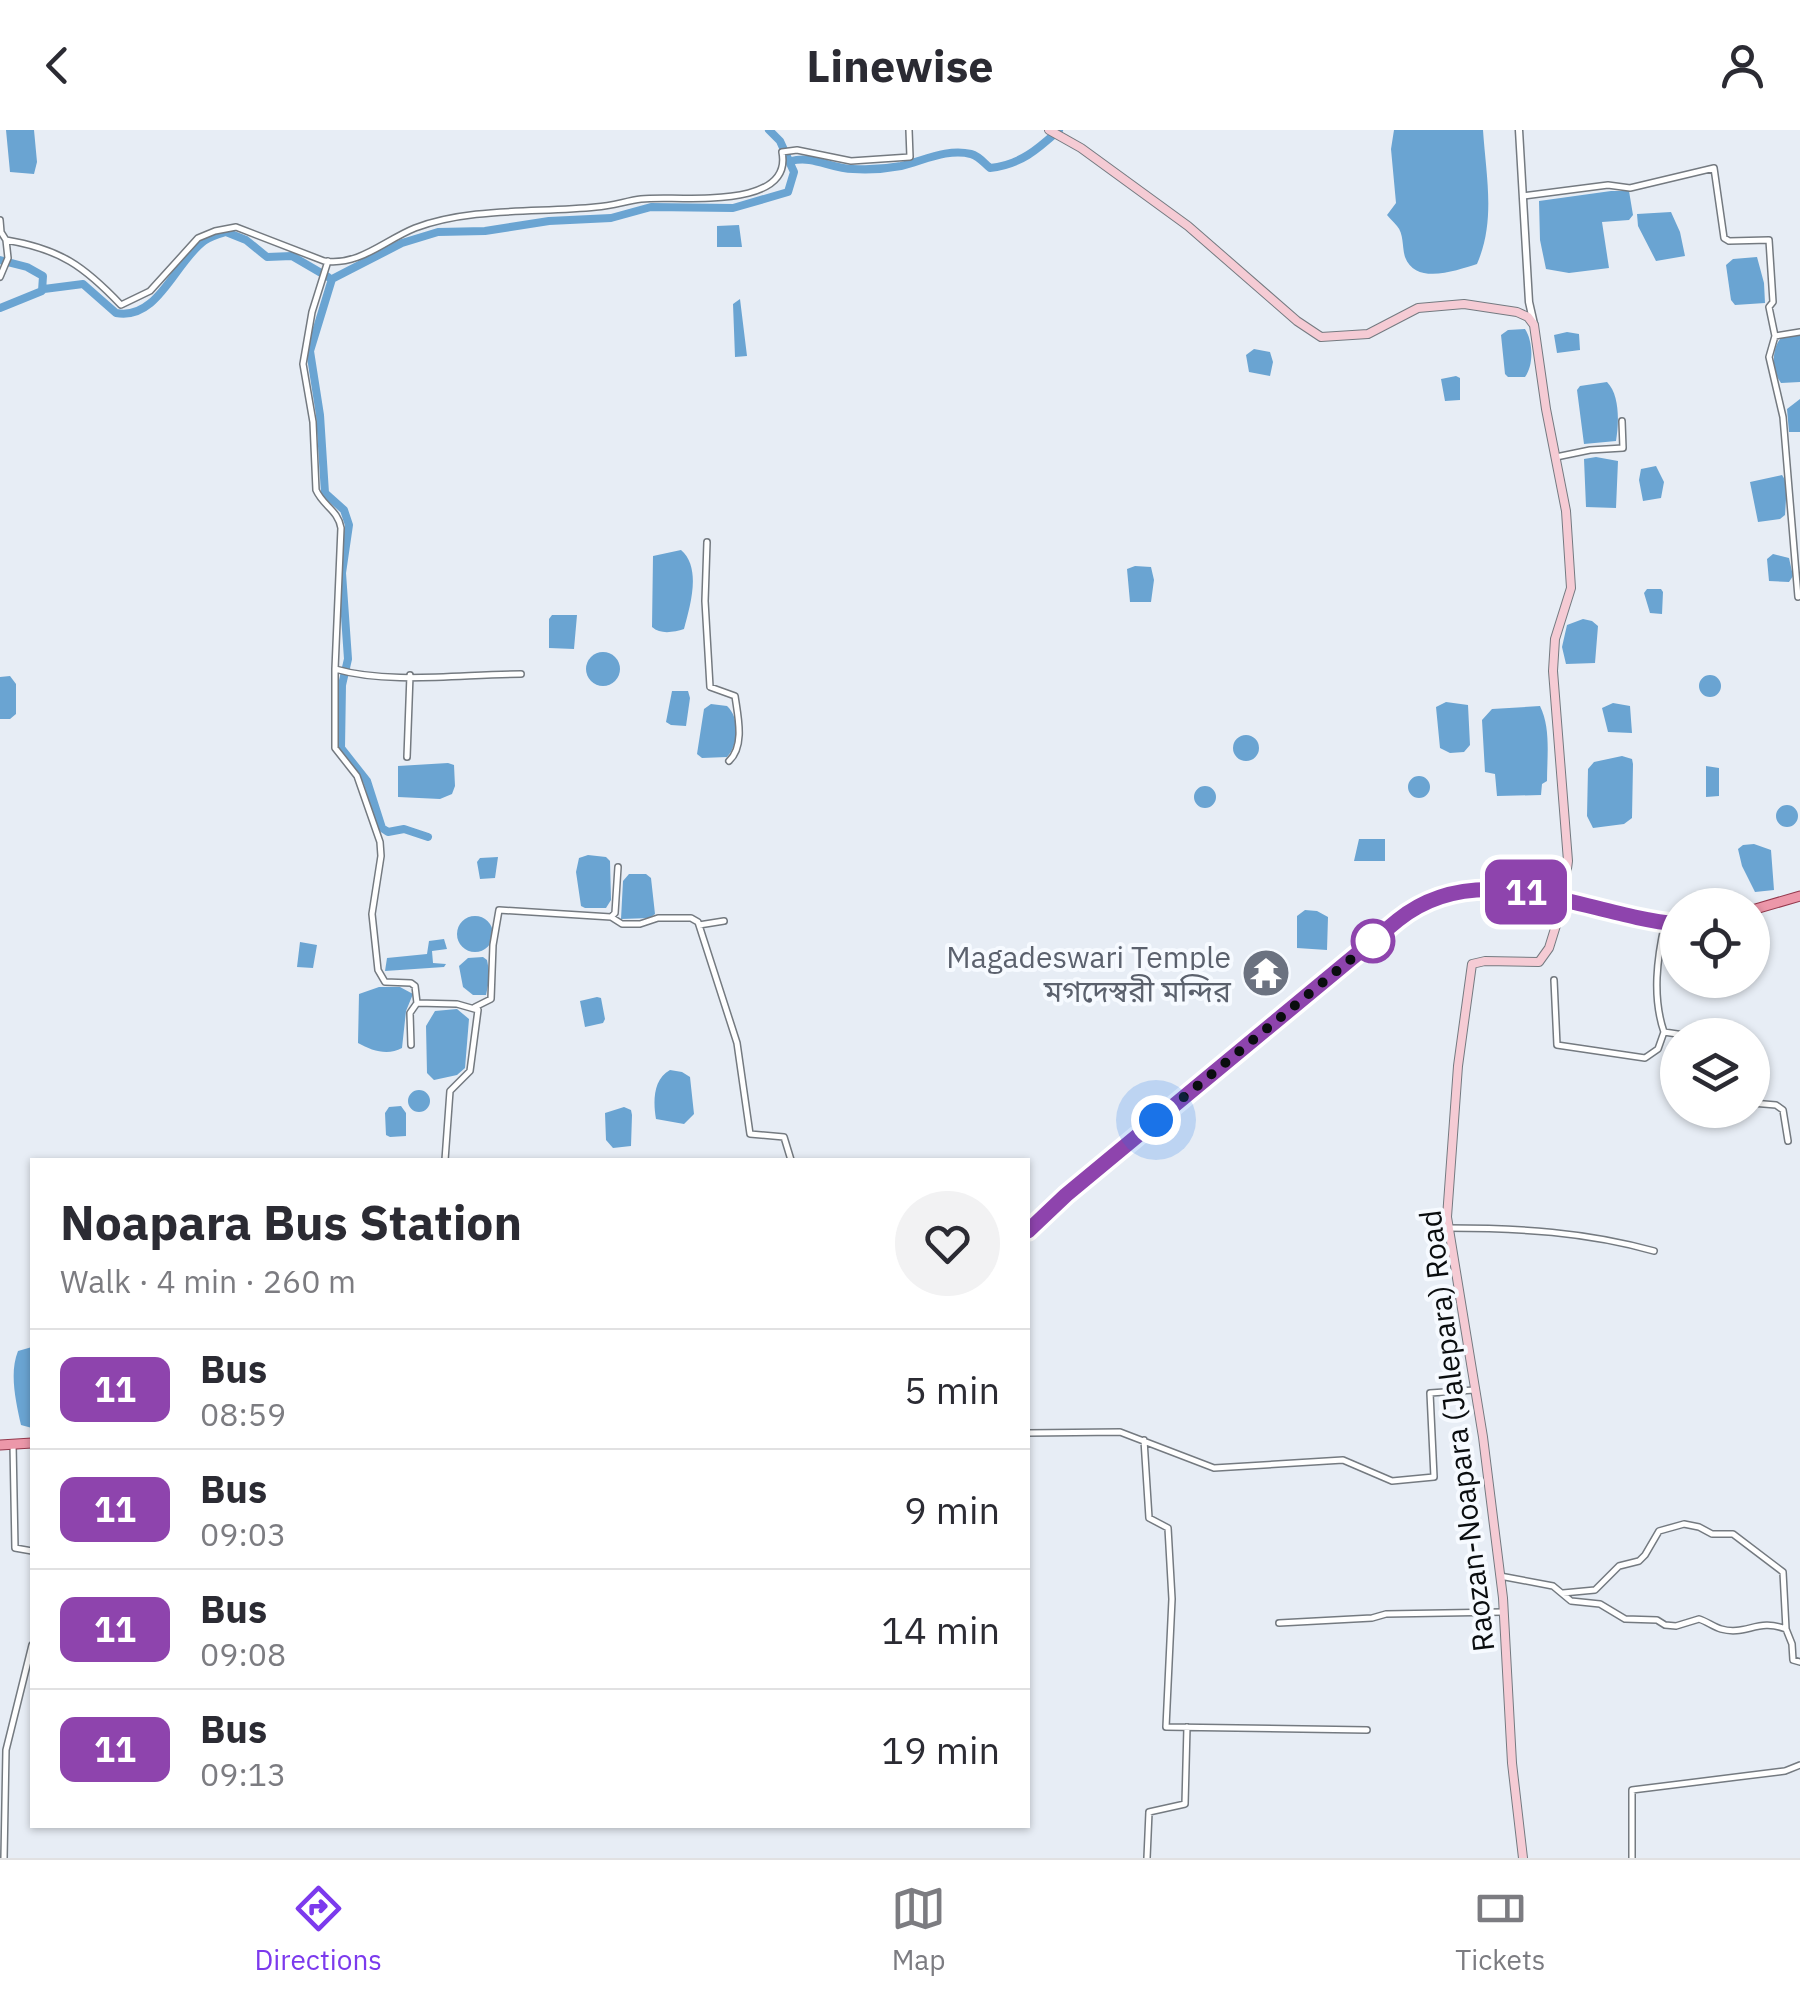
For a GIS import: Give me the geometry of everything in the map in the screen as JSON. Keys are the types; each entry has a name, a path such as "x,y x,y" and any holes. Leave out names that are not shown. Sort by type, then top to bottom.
{"main road":[{"path":"1049,130 1188,226 1297,321 1321,337 1368,334 1418,308 1464,304 1517,312 1534,325"},
{"name":"Raozan-Noapara (Jalepara) Road","path":"1523,1858 1512,1763 1500,1576 1448,1228 1458,1066 1472,964 1539,962 1549,948 1564,898 1568,834 1553,671 1556,639 1570,595 1570,550 1534,325"},
{"path":"1030,1229 1408,912 1430,900 1463,893 1519,892 1564,898 1660,921"},
{"path":"1770,905 1800,896"},
{"path":"0,1445 30,1443"}],"street":[{"path":"6,240 42,246 68,258 121,305 150,290 198,238 214,230 236,227 339,263 357,258 408,231 448,219 601,207 642,199 757,192 777,179 784,162 782,152 797,150 851,161 910,158 909,130"},
{"path":"1519,130 1529,302 1534,325"},
{"path":"1523,196 1608,185 1630,188 1714,168 1724,238 1768,240 1773,302 1769,306 1775,336 1769,357 1782,417 1796,597"},
{"path":"0,220 6,240 6,262 0,277"},
{"path":"328,261 312,312 303,364 313,422 316,490 339,516 341,528 334,748 357,776 380,842 372,914 378,970 386,982 413,984 417,1003 410,1013 411,1045"},
{"path":"1775,336 1800,332"},
{"path":"1556,456 1623,448 1622,421"},
{"path":"707,542 704,601 710,687 735,696 739,722 738,746 729,761"},
{"path":"335,669 352,674 410,676 521,674"},
{"path":"407,757 410,676"},
{"path":"611,917 618,866"},
{"path":"417,1003 475,1007 492,1000 492,945 499,910 611,917 622,924 690,918 700,925 737,1042 750,1134 784,1137 790,1158"},
{"path":"700,925 724,922"},
{"path":"1660,944 1656,962 1660,1020"},
{"path":"1554,980 1556,1044 1645,1058 1660,1043"},
{"path":"446,1158 446,1109 450,1091 470,1072 478,1021 475,1007"},
{"path":"1770,1104 1783,1110 1788,1141"},
{"path":"1448,1228 1533,1228 1616,1240 1654,1252"},
{"path":"1030,1433 1120,1432 1214,1468 1343,1460 1392,1480 1434,1476 1430,1393 1474,1390"},
{"path":"1144,1440 1149,1518 1168,1528 1172,1600 1166,1727 1367,1730"},
{"path":"13,1444 16,1548 30,1551"},
{"path":"1563,1594 1595,1590 1619,1566 1646,1556 1659,1531 1684,1524 1699,1526 1712,1534 1733,1534 1783,1572 1786,1630 1793,1660 1800,1662"},
{"path":"1500,1576 1553,1586 1572,1601 1600,1604 1625,1619 1656,1620 1665,1626 1699,1619 1721,1630 1751,1629 1772,1623 1786,1630"},
{"path":"1280,1623 1386,1614 1504,1612"},
{"path":"4,1858 6,1750 30,1653"},
{"path":"1147,1858 1149,1812 1185,1804 1188,1727"},
{"path":"1632,1858 1632,1790 1785,1771 1800,1765"}],"water":[{"path":"6,130 34,130 34,174 10,172"},
{"path":"1394,130 1483,130 1488,214 1477,264 1438,274 1427,274 1410,266 1399,229 1387,215 1396,203 1391,149"},
{"path":"1629,191 1633,215 1629,220 1602,222 1609,268 1569,273 1546,269 1539,201"},
{"path":"1671,212 1685,256 1656,261 1638,226 1637,214"},
{"path":"739,225 742,247 717,247 717,226"},
{"path":"1757,257 1765,303 1735,305 1726,265 1733,259"},
{"path":"740,299 747,356 735,357 733,304"},
{"path":"1525,329 1528,334 1531,360 1525,377 1505,374 1501,335 1508,330"},
{"path":"1579,334 1580,350 1557,353 1554,335"},
{"path":"1800,336 1800,382 1781,383 1774,354 1781,338"},
{"path":"1254,349 1270,352 1270,376 1249,372 1246,355"},
{"path":"1460,378 1460,400 1445,401 1441,379"},
{"path":"1607,382 1616,402 1616,441 1584,444 1577,390 1580,386"},
{"path":"1800,399 1800,432 1789,432 1787,409"},
{"path":"1584,459 1618,461 1616,508 1586,507"},
{"path":"1656,466 1664,482 1661,498 1643,501 1641,469"},
{"path":"1782,475 1787,483 1785,515 1758,522 1750,482"},
{"path":"681,550 693,577 684,629 659,631 652,627 653,556"},
{"path":"1773,554 1789,558 1793,576 1789,582 1769,581 1767,559"},
{"path":"1151,567 1151,602 1130,602 1127,569"},
{"path":"1647,589 1663,592 1662,614 1650,613 1644,593"},
{"path":"552,615 577,615 574,649 549,648"},
{"path":"1583,619 1598,626 1595,663 1566,664 1562,647 1567,625"},
{"path":"603,652 615,657 620,669 615,681 603,686 591,681 586,669 591,657"},
{"path":"1706,675 1714,675 1721,686 1714,697 1706,697 1699,690 1699,682"},
{"path":"10,676 16,684 16,714 0,719 0,677"},
{"path":"672,691 688,691 686,726 666,722"},
{"path":"1446,702 1468,705 1470,745 1464,752 1450,753 1440,748 1436,707"},
{"path":"1613,703 1630,706 1632,733 1608,732 1602,708"},
{"path":"711,704 727,706 734,717 736,738 727,757 702,758 697,754 704,709"},
{"path":"1540,706 1548,743 1547,781 1542,784 1541,795 1497,796 1495,774 1485,772 1482,720 1492,709"},
{"path":"1246,735 1255,739 1259,748 1255,757 1246,761 1237,757 1233,748 1237,739"},
{"path":"1622,756 1632,759 1633,764 1632,818 1624,824 1593,828 1587,816 1588,769 1594,762"},
{"path":"454,765 452,794 440,799 398,797 398,766"},
{"path":"1706,766 1719,768 1719,796 1706,797"},
{"path":"1419,776 1427,779 1427,795 1419,798 1411,795 1408,787 1411,779"},
{"path":"1201,786 1209,786 1216,797 1209,808 1201,808 1194,801 1194,793"},
{"path":"1783,805 1791,805 1798,816 1791,827 1783,827 1776,820 1776,812"},
{"path":"1359,839 1385,839 1385,861 1354,861"},
{"path":"1743,845 1771,850 1774,890 1753,888 1738,849"},
{"path":"588,855 610,861 611,900 606,908 581,906 576,872 579,858"},
{"path":"498,857 495,878 480,879 480,858"},
{"path":"629,874 646,874 651,878 655,914 650,918 621,919 623,881"},
{"path":"1305,910 1328,917 1327,950 1297,948 1297,916"},
{"path":"475,916 488,921 493,934 488,947 475,952 462,947 457,934 462,921"},
{"path":"444,939 447,949 432,951 433,963 446,964 444,967 385,971 387,958 427,954 429,941"},
{"path":"300,942 317,945 313,968 297,967"},
{"path":"468,958 487,960 490,976 486,995 473,995 463,987 459,966"},
{"path":"379,987 400,987 413,994 406,1011 402,1048 391,1052 358,1043 359,994"},
{"path":"601,998 605,1019 585,1027 580,1001"},
{"path":"457,1009 469,1019 465,1068 457,1075 434,1080 427,1073 426,1026 435,1011"},
{"path":"670,1070 690,1077 694,1114 684,1124 656,1119 657,1085"},
{"path":"415,1090 423,1090 430,1101 423,1112 415,1112 408,1105 408,1097"},
{"path":"401,1106 406,1113 406,1136 390,1137 386,1135 385,1113 389,1107"},
{"path":"624,1107 632,1115 631,1146 613,1148 606,1140 605,1113"},
{"path":"30,1348 30,1427 21,1425 15,1397 18,1351"}],"waterway":[{"path":"428,837 404,829 388,832 382,828 367,781 341,748 342,685 348,659 342,573 349,525 344,510 325,493 320,415 310,351 332,279 402,243 438,232 611,218 651,207 733,208 788,192 794,172 780,141 769,130"},
{"path":"791,161 877,169 962,153 976,156 990,168 1019,160 1059,130"},
{"path":"44,289 83,284 116,313 131,313 155,299 204,241 226,232 246,240 267,257 292,256 328,277"},
{"path":"0,260 43,276 42,291 0,308"}],"bus line":[{"name":"11","path":"1030,1229 1398,920 1430,900 1463,893 1531,892 1660,921"}],"place":[{"name":"Magadeswari Temple মগদেস্বরী মন্দির","path":"1266,973"}],"route":[{"path":"1156,1120 1373,941"}]}
